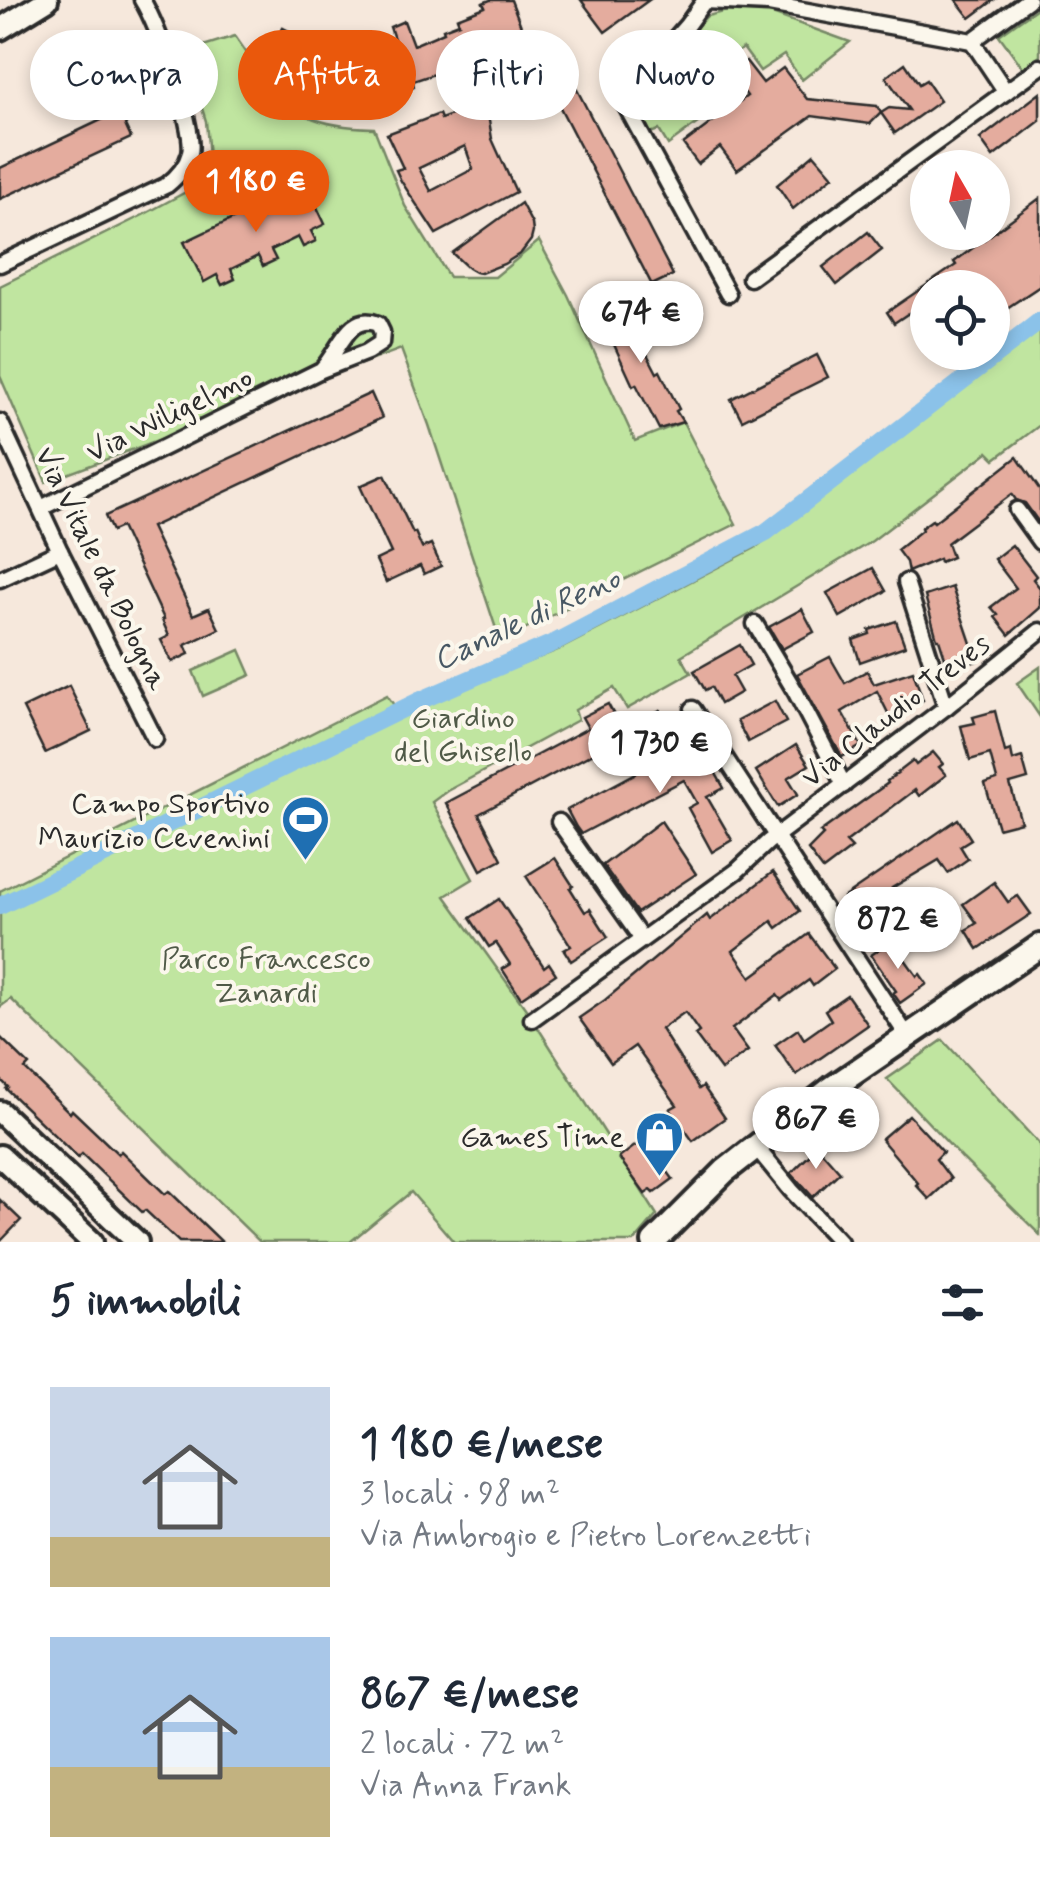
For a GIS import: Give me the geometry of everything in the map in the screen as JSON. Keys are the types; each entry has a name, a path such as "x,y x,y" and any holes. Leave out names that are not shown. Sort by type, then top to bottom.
{"main road":[{"path":"0,28 47,0"},
{"path":"654,1242 725,1172 832,1088 1040,946"},
{"path":"0,1112 137,1242"},
{"path":"0,1156 92,1242"}],"street":[{"path":"728,294 622,99 705,0 766,2 972,42 1006,92"},
{"path":"972,42 1028,0"},
{"path":"0,264 168,186 186,163 190,133 148,5"},
{"path":"750,278 1040,67"},
{"name":"Via Wiligelmo","path":"41,508 321,370"},
{"name":"Via Vitale da Bologna","path":"0,422 60,551 156,738"},
{"path":"1017,510 1040,542"},
{"path":"0,579 60,551"},
{"path":"906,582 946,707"},
{"path":"755,624 844,785"},
{"name":"Via Claudio Treves","path":"532,1018 736,871 1040,631"},
{"path":"693,709 908,1037"},
{"path":"559,822 641,938"},
{"path":"756,1147 840,1242"}],"green space":[{"path":"1040,6 1040,56 1023,68 999,35"},
{"path":"738,8 767,12 850,42 802,80 784,55 760,71 751,59 751,30 694,30 707,16"},
{"path":"235,36 238,40 238,120 318,120 374,128 405,206 449,277 495,277 539,241 635,441 683,422 736,524 500,641 401,349 46,482 0,376 0,286 193,188 209,158 206,120 218,120 218,41"},
{"path":"645,120 702,120 668,145 659,130 650,133"},
{"name":"Parco Francesco Zanardi","path":"1040,330 1040,425 995,459 988,452 872,541 681,656 691,673 627,709 614,688 575,710 578,720 432,802 473,879 445,896 528,1012 657,1215 634,1242 454,1242 411,1192 350,1242 260,1242 11,999 0,1007 0,891 387,695 400,714 560,649 755,548 988,370 1010,370 1010,353"},
{"path":"240,650 251,675 203,696 193,671"},
{"path":"1040,667 1040,717 1017,683"},
{"path":"943,1040 1040,1145 1040,1235 887,1079"}],"building":[{"path":"511,0 521,26 511,30 443,30 459,23 457,18 485,7 483,3"},
{"path":"581,0 649,0 608,30 604,30"},
{"path":"956,0 994,0 970,18"},
{"path":"404,21 407,30 391,30 390,27"},
{"path":"436,35 436,73 416,80 416,44"},
{"path":"905,63 919,84 926,80 940,101 895,133 881,113 889,108 909,110 886,77"},
{"path":"751,67 763,83 783,68 807,99 877,106 881,113 870,124 812,116 737,170 720,147 698,164 683,144 715,120 751,120"},
{"path":"579,93 673,275 652,285 567,120 579,120"},
{"path":"1040,93 1040,121 1002,150 988,150 980,139"},
{"path":"436,115 436,120 489,120 492,139 516,192 436,234 401,181 396,170 403,168 387,134","holes":["465,146 473,169 431,191 419,168"]},
{"path":"101,120 129,120 125,125 131,138 0,199 0,168"},
{"path":"814,154 833,176 793,209 777,185"},
{"path":"306,184 325,224 311,231 316,241 303,247 298,237 271,250 276,260 263,266 258,256 231,269 235,279 222,285 217,275 204,282 184,242"},
{"path":"1040,198 1040,286 1010,306 1010,270 949,270 970,250 1010,250 1010,220"},
{"path":"521,203 533,232 521,253 481,273 468,268 452,253"},
{"path":"868,232 882,250 837,285 823,267"},
{"path":"910,296 910,312 894,323 887,312"},
{"path":"620,303 625,313 629,311 683,422 659,429 636,384 633,386 600,314"},
{"path":"817,355 828,377 742,420 731,399"},
{"path":"371,393 382,418 151,527 193,615 209,608 219,629 185,645 189,654 172,662 161,640 169,636 164,619 121,527 112,531 105,516"},
{"path":"1017,457 1040,490 1040,524 1025,503 1012,494 947,543 952,557 908,572 897,550"},
{"path":"385,475 422,548 431,544 441,566 424,574 420,566 386,582 376,560 391,553 360,486"},
{"path":"1012,545 1036,576 1033,579 1040,588 1040,608 1009,635 991,607 1016,588 994,559"},
{"path":"873,568 886,591 840,617 827,593"},
{"path":"952,587 977,661 949,670 925,596"},
{"path":"802,609 814,632 782,649 769,627"},
{"path":"896,621 905,646 860,662 853,640"},
{"path":"740,645 751,665 732,676 741,692 720,704 711,687 705,690 694,671"},
{"path":"830,657 845,683 867,671 874,684 913,671 923,700 891,719 877,691 842,712 861,746 842,757 797,674"},
{"path":"69,686 91,731 45,753 23,708"},
{"path":"775,701 786,722 748,742 737,721"},
{"path":"608,704 622,730 596,744 599,750 479,814 502,859 481,870 446,803 588,728 582,717"},
{"path":"660,710 666,721 646,733 639,722"},
{"path":"995,711 1005,752 1011,750 1013,760 1022,757 1028,779 1010,784 1021,822 998,828 985,784 997,780 990,754 970,760 961,726 975,723 973,717"},
{"path":"700,745 724,788 707,797 732,840 712,852 688,808 697,803 684,780 581,834 576,827 567,810 655,763 658,769"},
{"path":"796,745 809,765 788,778 798,794 778,807 756,771"},
{"path":"933,752 946,775 919,796 915,790 846,842 852,848 823,870 808,850 823,835 820,832 913,761 916,765"},
{"path":"958,819 971,839 960,846 968,859 948,873 939,860 892,888 902,903 858,932 849,918 855,914 844,897"},
{"path":"661,821 696,874 637,913 603,865"},
{"path":"555,858 585,912 590,909 608,937 571,961 564,950 571,946 526,876"},
{"path":"773,872 800,911 777,928 772,921 733,951 751,977 809,934 835,969 813,986 809,980 781,1000 777,995 732,1029 748,1051 721,1070 695,1035 699,1032 685,1012 661,1029 699,1089 703,1086 725,1118 693,1141 670,1109 677,1105 635,1046 611,1063 579,1018 707,915 710,920"},
{"path":"994,882 1008,902 1018,896 1031,914 978,949 966,930 977,923 963,904"},
{"path":"499,899 544,967 549,963 556,974 521,998 502,969 510,964 496,943 489,947 470,918"},
{"path":"892,941 927,984 900,1003 871,955"},
{"path":"847,995 868,1025 796,1075 775,1045 798,1029 804,1039 831,1020 825,1010"},
{"path":"0,1037 29,1065 25,1069 70,1113 72,1110 118,1154 121,1151 165,1194 169,1191 222,1242 179,1242 82,1154 78,1158 6,1089 0,1079"},
{"path":"909,1115 943,1152 936,1159 951,1179 929,1199 881,1139"},
{"path":"644,1139 673,1179 654,1193 651,1190 645,1194 619,1158"},
{"path":"818,1147 840,1172 813,1197 791,1173"},
{"path":"0,1200 21,1220 0,1242"}],"waterway":[{"name":"Canale di Reno","path":"0,906 419,701 558,641 766,532 1040,321"}],"place":[{"name":"Campo Sportivo Maurizio Cevenini","path":"305,862"},
{"name":"Games Time","path":"659,1178"}],"park label":[{"name":"Giardino del Ghisello","path":"463,734"}]}
